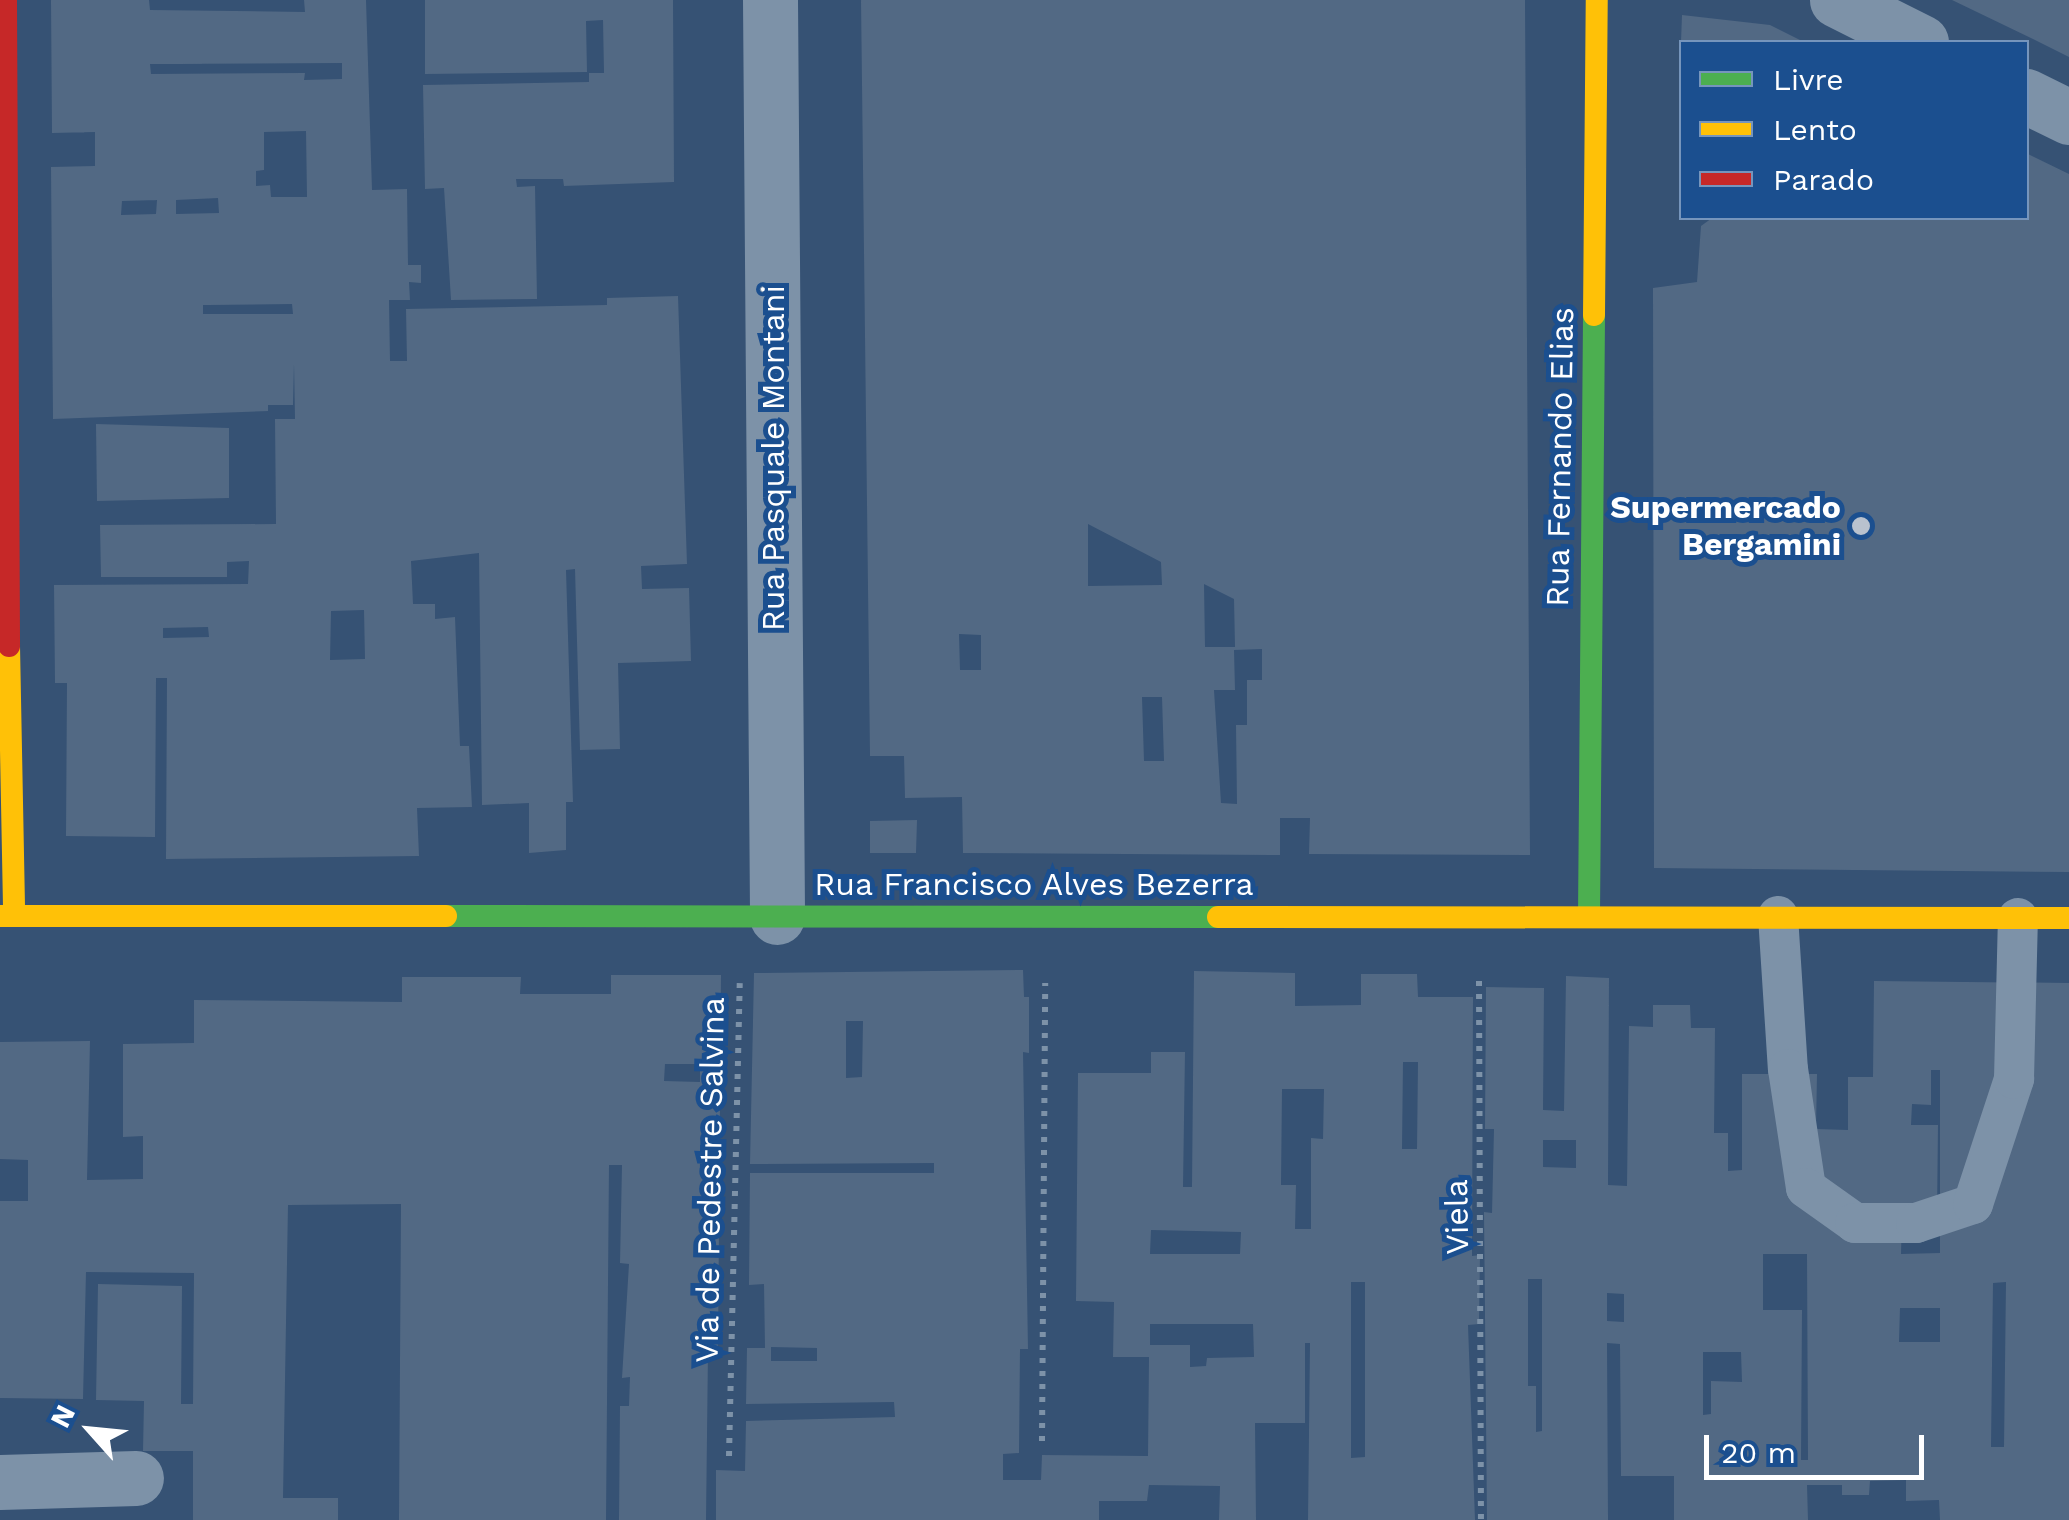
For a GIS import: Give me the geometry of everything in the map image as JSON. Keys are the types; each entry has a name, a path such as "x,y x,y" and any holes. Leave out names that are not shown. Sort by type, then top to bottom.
{"street":[{"path":"6,0 2,261 7,916"},
{"name":"Rua Pasquale Montani","path":"770,0 777,917"},
{"name":"Rua Fernando Elias","path":"1589,915 1597,0"},
{"path":"1836,0 1917,40"},
{"path":"2029,98 2069,118"},
{"name":"Rua Francisco Alves Bezerra","path":"7,916 1479,914 2069,918"},
{"path":"0,1482 136,1478"}],"lane":[{"path":"1778,916 1788,1069 1806,1188 1856,1223 1916,1223 1974,1204 2014,1079 2018,918"}],"path":[{"name":"Viela","path":"1479,914 1481,1520"},
{"path":"1042,1441 1045,916"},
{"name":"Via de Pedestre Salvina","path":"729,1456 741,960 777,917"}],"building":[{"path":"51,0 149,0 150,10 305,12 304,0 366,0 372,190 407,189 408,265 421,265 421,283 409,282 410,300 389,300 390,361 407,361 406,309 607,305 607,298 678,296 687,564 641,566 642,589 689,588 691,661 618,663 620,749 580,750 575,569 566,570 573,802 566,802 566,850 529,853 529,803 482,805 479,553 411,561 413,604 435,604 435,619 455,617 460,746 469,746 472,807 417,808 419,856 166,859 167,678 156,678 155,837 66,836 67,683 55,683 54,585 248,584 249,561 227,562 227,577 101,577 100,525 276,524 275,419 295,419 294,364 293,405 268,405 268,411 53,419 51,167 95,166 95,132 52,133","holes":["342,63 342,79 304,80 305,73 151,74 150,64","306,131 307,197 271,197 270,185 256,186 256,171 264,170 264,132","218,198 219,213 176,214 176,200","157,200 156,214 121,215 122,201","292,304 293,314 203,314 203,305","364,610 365,659 330,660 331,611","208,627 209,637 163,638 163,628"]},
{"path":"425,0 673,0 674,182 564,186 563,179 516,179 517,187 535,186 537,299 451,300 444,188 425,189 423,85 589,82 589,73 604,73 603,20 586,21 587,72 425,74"},
{"path":"861,0 1525,0 1530,855 1309,854 1310,818 1280,818 1280,855 963,853 962,797 905,798 904,756 870,756","holes":["1088,524 1161,562 1162,585 1088,586","1204,584 1234,599 1235,647 1205,647","959,634 981,635 981,670 960,670","1262,649 1262,680 1247,680 1247,725 1236,725 1237,804 1221,803 1214,690 1235,690 1234,650","1142,697 1162,697 1164,761 1144,761"]},
{"path":"1952,0 2069,0 2069,57 2039,42"},
{"path":"1682,15 1770,25 1800,40 1681,40"},
{"name":"Supermercado Bergamini","path":"2029,154 2069,174 2069,872 1654,868 1653,288 1697,282 1701,226 1709,220 2029,220"},
{"path":"96,424 229,428 229,498 97,501"},
{"path":"917,820 916,853 870,853 870,821"},
{"path":"1023,970 1024,997 1029,997 1029,1053 1023,1052 1028,1349 1020,1349 1019,1453 1003,1454 1003,1480 1041,1480 1042,1455 1148,1456 1149,1357 1113,1357 1114,1302 1076,1301 1078,1073 1151,1073 1151,1052 1185,1052 1183,1187 1192,1187 1194,971 1295,973 1295,1006 1361,1005 1361,974 1417,974 1418,997 1473,997 1472,1256 1480,1255 1479,1324 1468,1325 1475,1520 1308,1520 1310,1343 1305,1343 1305,1423 1255,1423 1256,1520 1219,1520 1220,1486 1149,1485 1147,1501 1099,1501 1099,1520 716,1520 716,1470 745,1471 746,1421 895,1417 894,1402 746,1404 747,1348 765,1348 764,1284 749,1285 750,1173 934,1173 934,1163 750,1164 754,973","holes":["846,1021 863,1021 862,1077 846,1078","1403,1062 1418,1062 1417,1149 1402,1149","1282,1089 1324,1089 1323,1139 1311,1138 1311,1229 1295,1229 1296,1185 1281,1185","1151,1230 1241,1232 1240,1254 1150,1254","1351,1282 1365,1282 1365,1457 1351,1458","1150,1324 1253,1324 1254,1357 1207,1358 1206,1366 1190,1367 1190,1345 1150,1345","771,1347 817,1348 817,1361 771,1361"]},
{"path":"611,975 721,975 718,1351 708,1351 706,1520 619,1520 620,1406 629,1406 630,1377 622,1378 629,1264 620,1263 622,1165 609,1165 606,1520 399,1520 401,1204 288,1205 283,1498 338,1498 338,1520 193,1520 193,1451 143,1451 144,1401 96,1400 98,1284 182,1286 181,1404 193,1404 194,1273 86,1272 83,1399 0,1398 0,1201 28,1201 28,1160 0,1159 0,1042 90,1041 87,1180 143,1179 143,1136 123,1137 123,1044 194,1043 194,1000 402,1002 402,977 521,977 520,994 611,994","holes":["665,1064 700,1064 700,1082 664,1081"]},
{"path":"1566,976 1609,978 1608,1185 1627,1186 1629,1026 1653,1027 1653,1005 1690,1005 1691,1028 1715,1028 1714,1133 1728,1133 1728,1171 1742,1170 1742,1074 1817,1074 1816,1129 1848,1130 1848,1077 1873,1077 1874,981 2069,983 2069,1520 1940,1520 1939,1500 1906,1501 1906,1480 1870,1481 1869,1495 1842,1495 1842,1485 1807,1485 1808,1520 1674,1520 1674,1476 1621,1476 1620,1344 1607,1343 1608,1520 1487,1520 1484,1212 1492,1213 1494,1129 1485,1129 1486,987 1544,988 1543,1110 1564,1111","holes":["1931,1070 1940,1070 1940,1253 1901,1254 1902,1216 1937,1216 1938,1125 1911,1125 1912,1104 1931,1105","1543,1140 1576,1140 1576,1168 1543,1167","1763,1254 1807,1254 1808,1460 1801,1460 1802,1310 1763,1310","1528,1279 1542,1279 1542,1431 1536,1432 1536,1386 1528,1386","2006,1282 2004,1447 1991,1447 1993,1283","1607,1293 1624,1294 1624,1322 1607,1321","1900,1308 1940,1308 1940,1342 1899,1342","1703,1352 1741,1352 1742,1382 1711,1381 1711,1414 1703,1415"]}],"traffic: fast":[{"path":"1589,915 1594,315"},
{"path":"446,916 1218,917"}],"traffic: slow":[{"path":"1594,315 1597,0"},
{"path":"9,646 14,916"},
{"path":"0,916 446,916"},
{"path":"1218,917 2069,918"}],"traffic: jam":[{"path":"6,0 9,646"}],"place":[{"name":"Supermercado Bergamini","path":"1861,526"}]}
